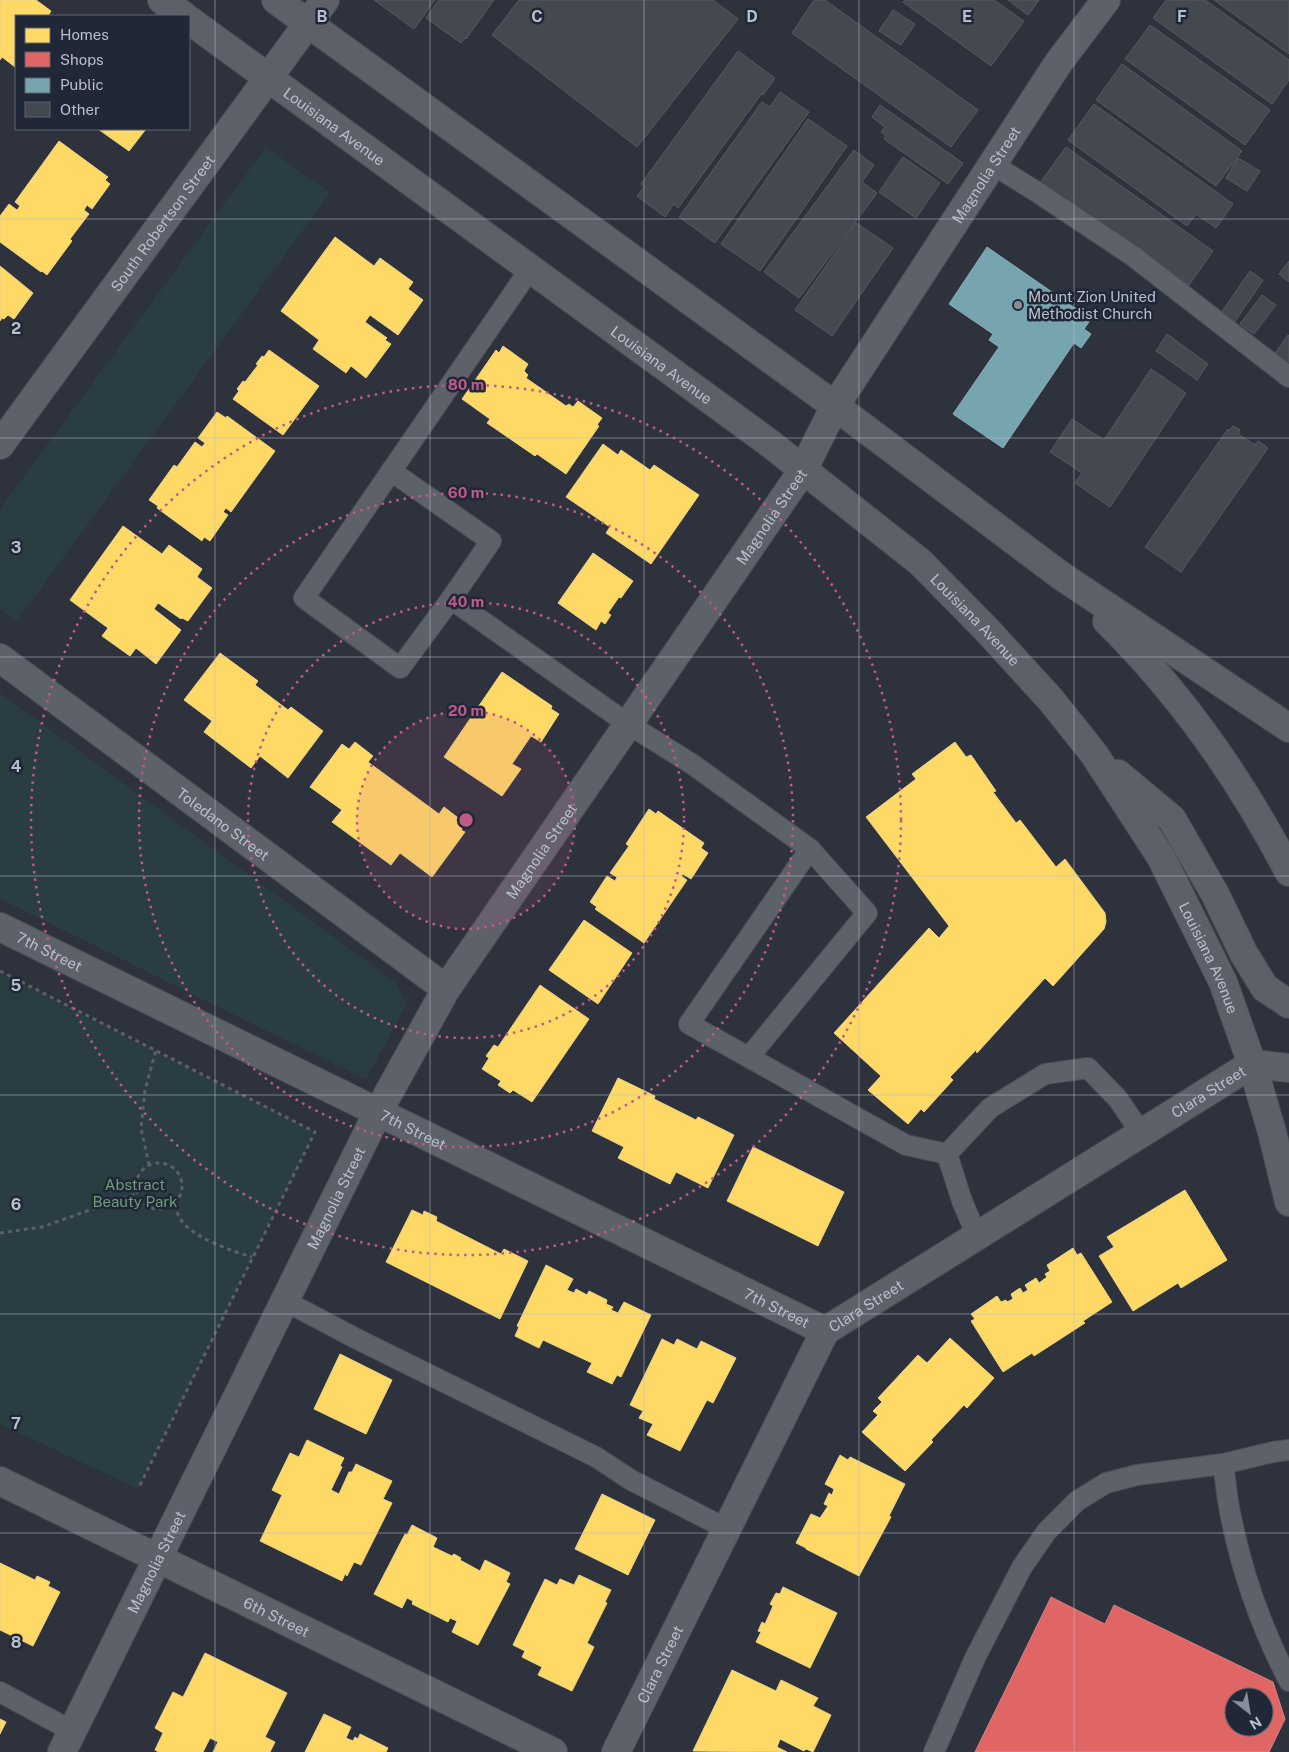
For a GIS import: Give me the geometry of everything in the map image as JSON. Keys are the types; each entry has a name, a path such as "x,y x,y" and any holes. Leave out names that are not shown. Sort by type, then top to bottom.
{"street":[{"path":"162,0 183,15"},
{"path":"276,0 835,406 1060,575 1289,728"},
{"name":"South Robertson Street","path":"0,445 325,0"},
{"name":"Magnolia Street","path":"67,1741 378,1112 446,988 803,470 835,406 1059,62 1106,0"},
{"name":"Louisiana Avenue","path":"190,21 803,470 920,562 1052,700 1094,754 1161,857 1190,913 1223,982 1252,1064"},
{"path":"1060,575 1137,651 1201,729 1237,783 1289,872"},
{"name":"Toledano Street","path":"0,658 446,988"},
{"name":"Louisiana Avenue","path":"1094,754 1172,819 1215,894 1244,954 1265,988 1289,1004"},
{"name":"7th Street","path":"0,927 825,1330"},
{"path":"1289,1068 1252,1064 1272,1132 1289,1202"},
{"name":"Clara Street","path":"616,1752 825,1330 1252,1064"},
{"name":"6th Street","path":"0,1481 553,1752"}],"lane":[{"path":"992,164 1132,256 1289,377"},
{"path":"391,471 491,541 400,668 304,598 391,471 530,270"},
{"path":"451,599 628,724 692,764 810,849 867,913 749,1057"},
{"path":"810,849 690,1024 906,1145 947,1154"},
{"path":"947,1154 990,1108 1045,1074 1088,1068 1118,1099 1141,1133"},
{"path":"947,1154 962,1202 977,1236"},
{"path":"285,1301 357,1339 596,1457 631,1480 727,1529"},
{"path":"934,1752 975,1658 1022,1567 1046,1531 1077,1501 1106,1483 1137,1475 1223,1464 1289,1450"},
{"path":"1223,1464 1231,1518 1252,1594 1280,1664 1289,1681"},
{"path":"0,1692 67,1741"}],"path":[{"path":"0,971 314,1132 138,1489"},
{"path":"149,1165 142,1128 145,1090 156,1050"},
{"path":"163,1162 179,1172 183,1181 183,1190 179,1199 173,1205 161,1210 149,1207 140,1199 135,1188 138,1176 149,1165 163,1162"},
{"path":"0,1233 42,1227 138,1193"},
{"path":"173,1205 185,1225 228,1250 252,1257"}],"green space":[{"path":"266,147 330,193 17,621 0,609 0,509"},
{"path":"0,693 394,981 407,1003 366,1080 0,899"},
{"name":"Abstract Beauty Park","path":"0,973 315,1132 138,1489 0,1424"}],"building: Homes":[{"path":"0,0 36,0 51,11 49,15 15,15 15,67 2,57 0,60"},
{"path":"99,130 145,130 129,151"},
{"path":"59,141 108,177 105,180 110,184 92,209 87,205 84,210 89,214 47,275 0,242 0,216 9,204 17,210 20,206 15,202"},
{"path":"335,237 374,266 380,258 413,282 408,289 423,300 398,335 370,315 365,322 387,338 385,340 391,344 366,378 351,366 346,373 313,349 319,340 281,311"},
{"path":"0,266 33,293 14,319 8,315 0,321"},
{"path":"503,346 528,364 524,371 528,375 526,378 566,406 569,404 573,407 578,401 602,418 597,425 599,426 566,474 537,454 535,456 487,423 490,419 462,399 496,350 499,353"},
{"path":"269,350 319,386 283,435 233,399 239,391 237,389 243,381 245,382 258,365 256,364 262,356 264,357"},
{"path":"217,412 226,418 227,416 275,451 231,512 226,508 223,512 228,515 210,541 204,537 202,541 149,500 174,465 177,467 195,442 202,447 205,443 198,438"},
{"path":"603,444 618,455 621,450 650,470 654,465 699,495 651,564 606,533 610,527 566,497"},
{"path":"123,526 162,554 169,545 202,569 197,577 212,588 188,621 181,619 158,603 154,609 181,630 156,664 136,648 130,656 102,636 108,628 70,600"},
{"path":"593,553 633,581 608,613 611,615 605,624 601,621 596,630 558,603"},
{"path":"220,653 258,681 255,685 288,710 291,707 323,731 288,778 260,756 251,768 204,732 212,721 184,700"},
{"path":"502,672 552,706 551,709 559,714 541,742 531,736 512,764 521,769 502,796 444,757"},
{"path":"355,742 373,756 368,762 439,814 444,807 466,824 461,830 465,832 432,877 400,853 391,865 332,822 342,810 310,787 342,744 349,749"},
{"path":"955,742 966,757 971,755 996,791 993,792 1016,823 1020,820 1056,867 1065,859 1105,913 1106,922 1104,929 1053,986 1045,978 977,1053 976,1050 950,1077 953,1080 924,1112 921,1109 908,1124 868,1090 881,1076 834,1033 929,928 939,938 949,926 866,817 916,779 912,774"},
{"path":"649,809 656,814 658,811 704,843 701,848 708,853 691,879 683,874 681,876 687,880 644,943 595,909 597,907 590,902 607,876 615,881 617,877 610,873 629,846 626,844"},
{"path":"584,920 632,953 598,1004 549,970"},
{"path":"540,985 589,1019 532,1102 513,1090 510,1093 498,1085 501,1081 482,1069 489,1058 486,1056 494,1045 498,1047"},
{"path":"618,1078 655,1096 654,1099 696,1120 698,1117 734,1135 708,1188 676,1172 670,1184 618,1158 624,1147 592,1131"},
{"path":"753,1147 844,1192 818,1246 727,1201"},
{"path":"1185,1190 1227,1260 1181,1288 1178,1283 1133,1311 1099,1256 1114,1247 1107,1237"},
{"path":"412,1210 423,1215 424,1211 437,1217 436,1221 501,1254 504,1249 528,1261 500,1319 386,1262"},
{"path":"1073,1248 1077,1255 1081,1253 1112,1302 1083,1321 1085,1323 1034,1356 1032,1353 1003,1372 971,1321 975,1319 971,1314 997,1296 1001,1302 1013,1299 1011,1294 1020,1288 1023,1293 1028,1290 1025,1285 1036,1278 1039,1283 1047,1277 1045,1274 1050,1271 1047,1265"},
{"path":"546,1265 573,1279 567,1290 574,1293 576,1289 587,1295 589,1291 607,1300 606,1304 613,1307 611,1310 618,1313 624,1302 651,1315 621,1377 617,1375 612,1384 587,1372 592,1363 543,1340 539,1348 515,1336 519,1327 517,1326"},
{"path":"950,1338 994,1378 967,1408 964,1405 931,1440 933,1442 905,1471 862,1432 878,1415 873,1411 882,1402 878,1398 918,1355 927,1363"},
{"path":"662,1339 674,1345 677,1339 697,1349 701,1341 736,1358 713,1403 707,1400 680,1451 647,1435 653,1424 639,1418 643,1411 630,1405"},
{"path":"340,1354 392,1380 366,1434 314,1409"},
{"path":"307,1440 344,1458 340,1466 342,1467 331,1490 339,1494 349,1472 352,1472 356,1464 392,1481 383,1499 392,1503 361,1565 354,1562 347,1576 345,1574 342,1581 260,1541 282,1495 272,1490 290,1453 299,1457"},
{"path":"840,1455 848,1460 850,1457 905,1484 889,1516 891,1517 859,1576 796,1543 811,1514 820,1518 828,1506 824,1504 829,1493 832,1495 834,1489 825,1484"},
{"path":"602,1494 655,1520 628,1575 575,1549"},
{"path":"412,1525 437,1538 433,1547 452,1556 454,1554 461,1558 460,1560 480,1571 485,1560 510,1573 506,1582 510,1584 478,1645 452,1632 457,1621 450,1618 448,1622 412,1604 413,1601 407,1598 402,1608 374,1594 405,1534 407,1535"},
{"path":"0,1563 35,1580 37,1576 50,1582 48,1586 60,1592 33,1646 0,1630"},
{"path":"579,1575 611,1590 605,1602 607,1603 587,1643 594,1647 572,1691 538,1675 542,1667 522,1657 525,1651 513,1645 545,1579 557,1585 560,1579 574,1585"},
{"path":"783,1587 837,1613 810,1668 756,1642 761,1632 758,1631 762,1622 765,1624 773,1606 770,1604 776,1593 780,1594"},
{"path":"205,1653 287,1693 265,1737 275,1742 270,1752 213,1752 218,1742 210,1738 203,1752 159,1752 155,1750 163,1733 155,1728 173,1692 183,1697"},
{"path":"732,1670 776,1691 781,1680 818,1698 813,1706 831,1715 813,1752 806,1749 804,1751 780,1739 777,1747 787,1752 693,1751"},
{"path":"324,1714 351,1727 346,1738 353,1741 355,1737 358,1739 360,1734 388,1748 386,1752 305,1752"},
{"path":"0,1719 6,1722 0,1734"}],"building: Shops":[{"path":"1051,1597 1105,1624 1114,1605 1273,1682 1285,1719 1269,1752 975,1752"}],"building: Public":[{"path":"987,247 1091,319 1084,329 1091,334 1081,348 1074,343 1003,448 953,414 999,347 989,340 993,334 949,304"}],"building: Other":[{"path":"374,0 435,0 414,29"},
{"path":"439,0 494,0 466,39 461,43 426,18"},
{"path":"519,0 713,0 738,19 637,147 492,35"},
{"path":"814,0 825,0 978,110 951,147 792,33"},
{"path":"905,0 994,0 1024,21 991,66 903,2"},
{"path":"1008,0 1039,0 1028,15"},
{"path":"1166,0 1205,0 1289,60 1289,80 1272,104 1153,18"},
{"path":"1214,0 1289,0 1289,54"},
{"path":"893,10 915,24 901,45 879,31"},
{"path":"1150,25 1270,110 1245,145 1125,59"},
{"path":"738,51 775,78 678,208 674,204 665,217 637,196 644,187 641,184"},
{"path":"1122,64 1242,151 1216,186 1096,100"},
{"path":"780,92 809,112 715,243 679,217 762,102 770,107"},
{"path":"1094,104 1233,204 1216,228 1196,214 1187,226 1068,140"},
{"path":"880,105 963,163 948,184 884,139 886,136 881,132 885,127 872,117"},
{"path":"808,119 847,146 760,271 721,244"},
{"path":"1066,147 1213,251 1189,285 1040,183"},
{"path":"854,150 874,165 862,182 877,193 799,298 764,272"},
{"path":"903,157 940,183 916,218 879,192"},
{"path":"1238,158 1260,171 1247,191 1226,178"},
{"path":"856,223 893,248 832,336 795,310"},
{"path":"1289,261 1289,282 1279,274"},
{"path":"1250,271 1263,280 1234,323 1221,313"},
{"path":"1262,295 1276,305 1254,334 1240,324"},
{"path":"1167,334 1208,364 1197,380 1156,351"},
{"path":"1289,336 1289,365 1274,355"},
{"path":"1151,369 1186,393 1110,507 1075,483 1082,473 1050,452 1072,419 1104,440"},
{"path":"1233,426 1240,430 1238,434 1255,445 1258,441 1268,448 1181,572 1145,547 1228,429 1229,431"}],"place":[{"name":"Mount Zion United Methodist Church","path":"1018,305"}]}
